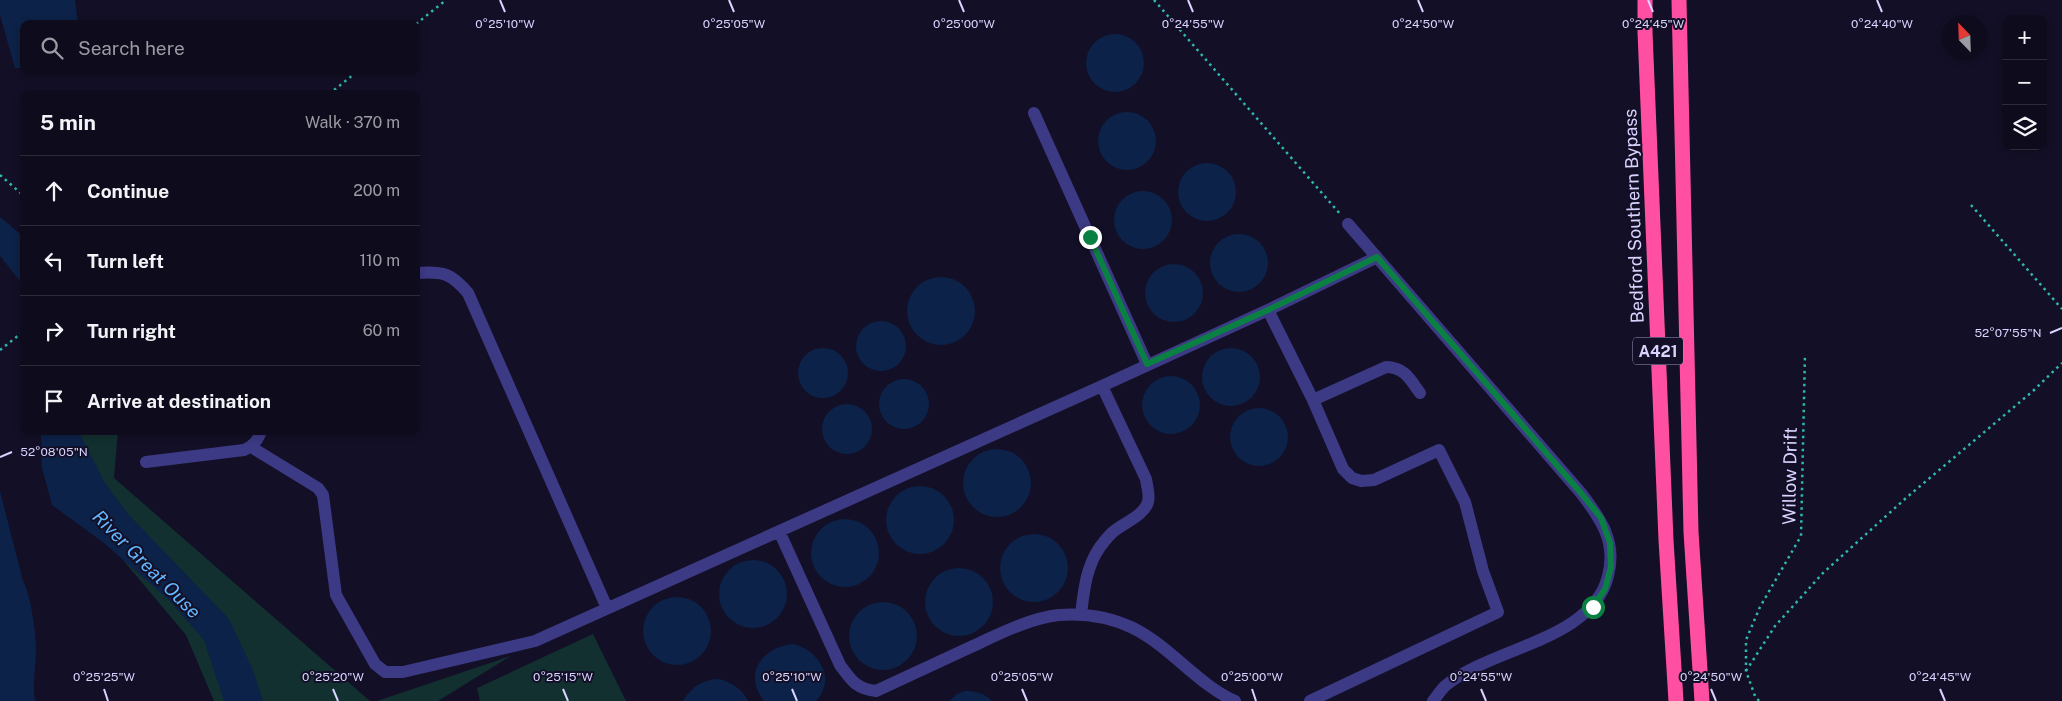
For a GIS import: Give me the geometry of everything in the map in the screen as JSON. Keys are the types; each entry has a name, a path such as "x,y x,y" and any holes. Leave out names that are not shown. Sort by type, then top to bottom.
{"highway":[{"name":"Bedford Southern Bypass","path":"1645,0 1666,540 1676,701"},
{"name":"A421","path":"1679,0 1678,33 1691,532 1702,701"}],"lane":[{"path":"1034,112 1147,364"},
{"path":"1348,224 1581,493 1601,518 1610,543 1611,567 1605,589 1593,607 1571,625 1470,671 1446,686 1433,701"},
{"path":"251,447 318,488 323,495 336,595 375,664 385,672 403,672 535,641 1102,386 1268,310 1377,257"},
{"path":"420,273 440,273 455,278 468,294 607,608"},
{"path":"1268,310 1313,400 1343,469 1352,478 1361,481 1374,480 1439,450 1466,502 1483,571 1498,612 1310,701"},
{"path":"1313,400 1386,367 1396,367 1406,373 1420,393"},
{"path":"1081,614 1084,585 1090,565 1100,548 1113,532 1144,511 1148,502 1146,479 1102,386"},
{"path":"146,462 244,450 251,447 260,435"},
{"path":"779,531 840,665 852,682 864,690 876,691 1032,621 1057,615 1081,614 1105,618 1132,628 1157,642 1228,700"}],"path":[{"path":"420,21 446,0"},
{"path":"1154,0 1348,224"},
{"path":"334,90 353,75"},
{"path":"0,175 20,192"},
{"path":"1971,205 2062,309"},
{"path":"0,350 20,334"},
{"name":"Willow Drift","path":"1759,701 1746,671 1746,640 1760,607 1801,536 1805,354"},
{"path":"1746,671 1775,626 1823,572 1906,498 2033,391 2062,363"}],"green space":[{"path":"73,435 118,435 114,478 370,701 214,701 186,635 75,503"},
{"path":"593,634 626,701 480,701 477,688"},
{"path":"511,656 438,701 377,701"}],"water":[{"path":"0,0 75,0 78,20 20,20 20,68 15,68 0,15"},
{"path":"1109,34 1121,34 1136,42 1144,57 1144,69 1136,84 1121,92 1109,92 1094,84 1086,69 1086,57 1094,42"},
{"path":"1121,112 1133,112 1148,120 1156,135 1156,147 1148,162 1133,170 1121,170 1106,162 1098,147 1098,135 1106,120"},
{"path":"1201,163 1213,163 1228,171 1236,186 1236,198 1228,213 1213,221 1201,221 1186,213 1178,198 1178,186 1186,171"},
{"path":"1137,191 1149,191 1164,199 1172,214 1172,226 1164,241 1149,249 1137,249 1122,241 1114,226 1114,214 1122,199"},
{"path":"0,217 20,234 20,281 0,256"},
{"path":"1233,234 1245,234 1260,242 1268,257 1268,269 1260,284 1245,292 1233,292 1218,284 1210,269 1210,257 1218,242"},
{"path":"1168,264 1180,264 1195,272 1203,287 1203,299 1195,314 1180,322 1168,322 1153,314 1145,299 1145,287 1153,272"},
{"path":"941,277 954,280 965,287 972,298 975,311 972,324 965,335 954,342 941,345 928,342 917,335 910,324 907,311 910,298 917,287 928,280"},
{"path":"886,321 899,328 905,336 905,356 899,364 891,370 876,371 863,364 857,356 856,341 863,328 871,322"},
{"path":"828,348 841,355 847,363 847,383 841,391 833,397 818,398 805,391 799,383 798,368 805,355 813,349"},
{"path":"1225,348 1237,348 1252,356 1260,371 1260,383 1252,398 1237,406 1225,406 1210,398 1202,383 1202,371 1210,356"},
{"path":"1165,376 1177,376 1192,384 1200,399 1200,411 1192,426 1177,434 1165,434 1150,426 1142,411 1142,399 1150,384"},
{"path":"909,379 922,386 928,394 928,414 922,422 914,428 899,429 886,422 880,414 879,399 886,386 894,380"},
{"path":"852,404 865,411 871,419 871,439 865,447 857,453 842,454 829,447 823,439 822,424 829,411 837,405"},
{"path":"1253,408 1265,408 1280,416 1288,431 1288,443 1280,458 1265,466 1253,466 1238,458 1230,443 1230,431 1238,416"},
{"name":"River Great Ouse","path":"41,435 82,435 105,483 128,514 229,619 253,670 263,701 224,701 204,640 170,601 104,543 52,505 42,468"},
{"path":"990,449 1004,449 1016,454 1026,464 1031,476 1031,490 1026,502 1016,512 1004,517 990,517 978,512 968,502 963,490 963,476 968,464 978,454"},
{"path":"913,486 927,486 939,491 949,501 954,513 954,527 949,539 939,549 927,554 913,554 901,549 891,539 886,527 886,513 891,501 901,491"},
{"path":"0,491 33,614 36,650 35,701 0,701"},
{"path":"838,519 852,519 864,524 874,534 879,546 879,560 874,572 864,582 852,587 838,587 826,582 816,572 811,560 811,546 816,534 826,524"},
{"path":"1027,534 1041,534 1053,539 1063,549 1068,561 1068,575 1063,587 1053,597 1041,602 1027,602 1015,597 1005,587 1000,575 1000,561 1005,549 1015,539"},
{"path":"746,560 760,560 772,565 782,575 787,587 787,601 782,613 772,623 760,628 746,628 734,623 724,613 719,601 719,587 724,575 734,565"},
{"path":"952,568 966,568 978,573 988,583 993,595 993,609 988,621 978,631 966,636 952,636 940,631 930,621 925,609 925,595 930,583 940,573"},
{"path":"670,597 684,597 696,602 706,612 711,624 711,638 706,650 696,660 684,665 670,665 658,660 648,650 643,638 643,624 648,612 658,602"},
{"path":"876,602 890,602 902,607 912,617 917,629 917,643 912,655 902,665 890,670 876,670 864,665 854,655 849,643 849,629 854,617 864,607"},
{"path":"794,644 811,653 822,666 825,683 822,692 816,701 764,701 755,681 759,663 773,650"},
{"path":"719,679 736,687 748,701 683,701 690,691 698,685"},
{"path":"965,691 980,693 992,701 949,701 957,694"}],"route":[{"path":"1090,237 1147,364 1268,310 1377,257 1601,518 1610,543 1611,567 1605,589 1593,607"}]}
